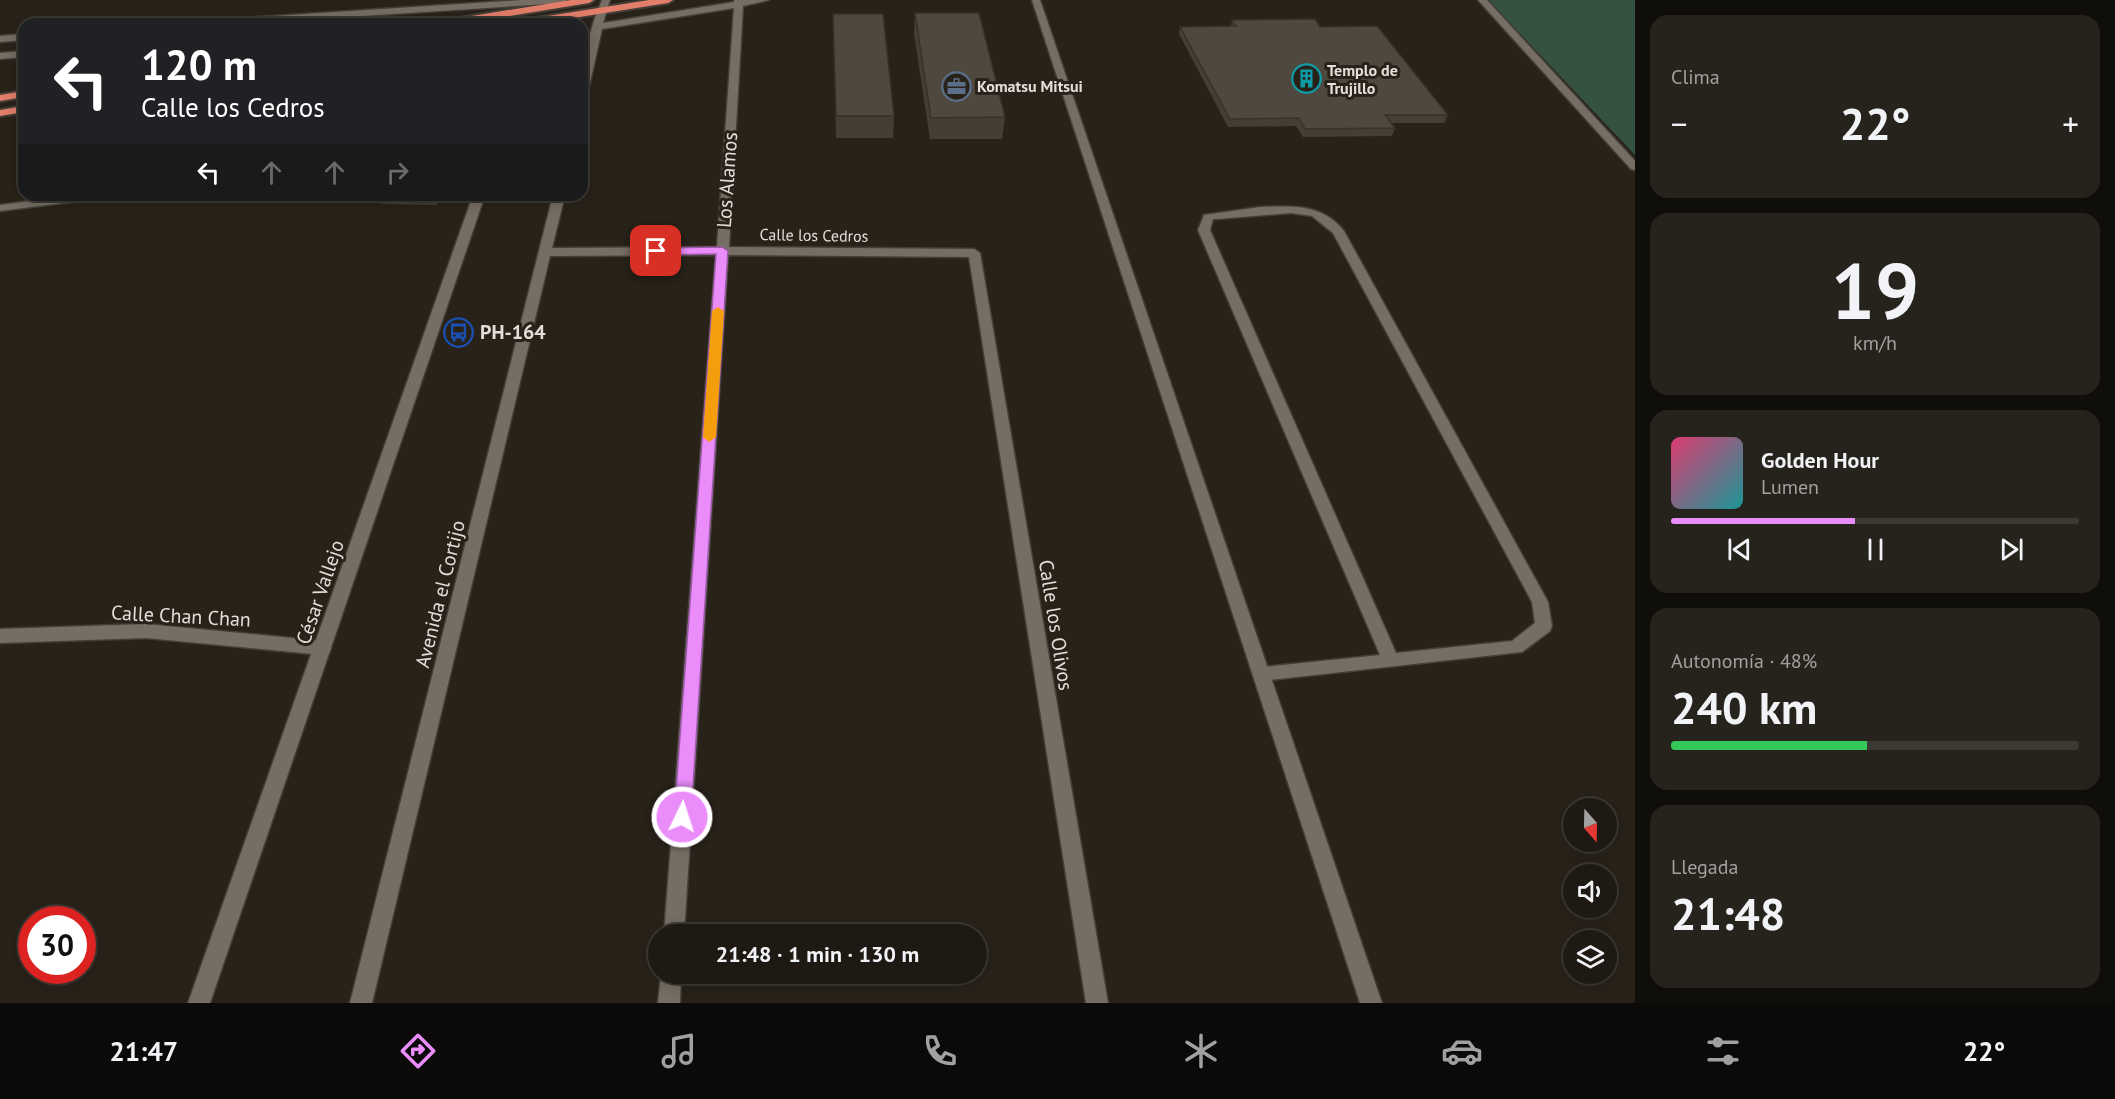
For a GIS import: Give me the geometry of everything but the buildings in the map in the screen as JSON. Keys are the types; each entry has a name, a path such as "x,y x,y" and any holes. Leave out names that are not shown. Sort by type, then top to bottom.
{"highway":[{"path":"479,18 589,0"},
{"path":"556,18 668,0"},
{"path":"0,98 18,95"},
{"path":"0,113 18,110"}],"street":[{"path":"287,18 562,0"},
{"path":"588,70 601,10 606,0"},
{"path":"598,27 738,2 765,0"},
{"path":"1036,0 1371,1003"},
{"path":"1482,0 1635,167"},
{"name":"Los Alamos","path":"675,924 738,2"},
{"path":"0,39 18,38"},
{"path":"0,56 18,54"},
{"path":"0,208 55,201"},
{"name":"César Vallejo","path":"199,1003 477,201"},
{"name":"Avenida el Cortijo","path":"361,1003 558,201"},
{"path":"1262,674 1516,647 1544,626 1540,602 1338,231 1325,218 1310,211 1224,212 1208,217 1203,230 1391,660"},
{"name":"Calle los Cedros","path":"546,252 974,253"},
{"name":"Calle los Olivos","path":"974,253 1097,1003"},
{"name":"Calle Chan Chan","path":"0,636 146,631 323,648"},
{"path":"669,1003 670,984"}],"green space":[{"path":"1488,0 1635,0 1635,155"}],"slow traffic":[{"path":"709,437 718,311"}],"place":[{"name":"Templo de Trujillo","path":"1306,79"},
{"name":"Komatsu Mitsui","path":"956,86"},
{"name":"PH-164","path":"459,332"}],"route":[{"path":"656,251 722,251 682,817"}]}
